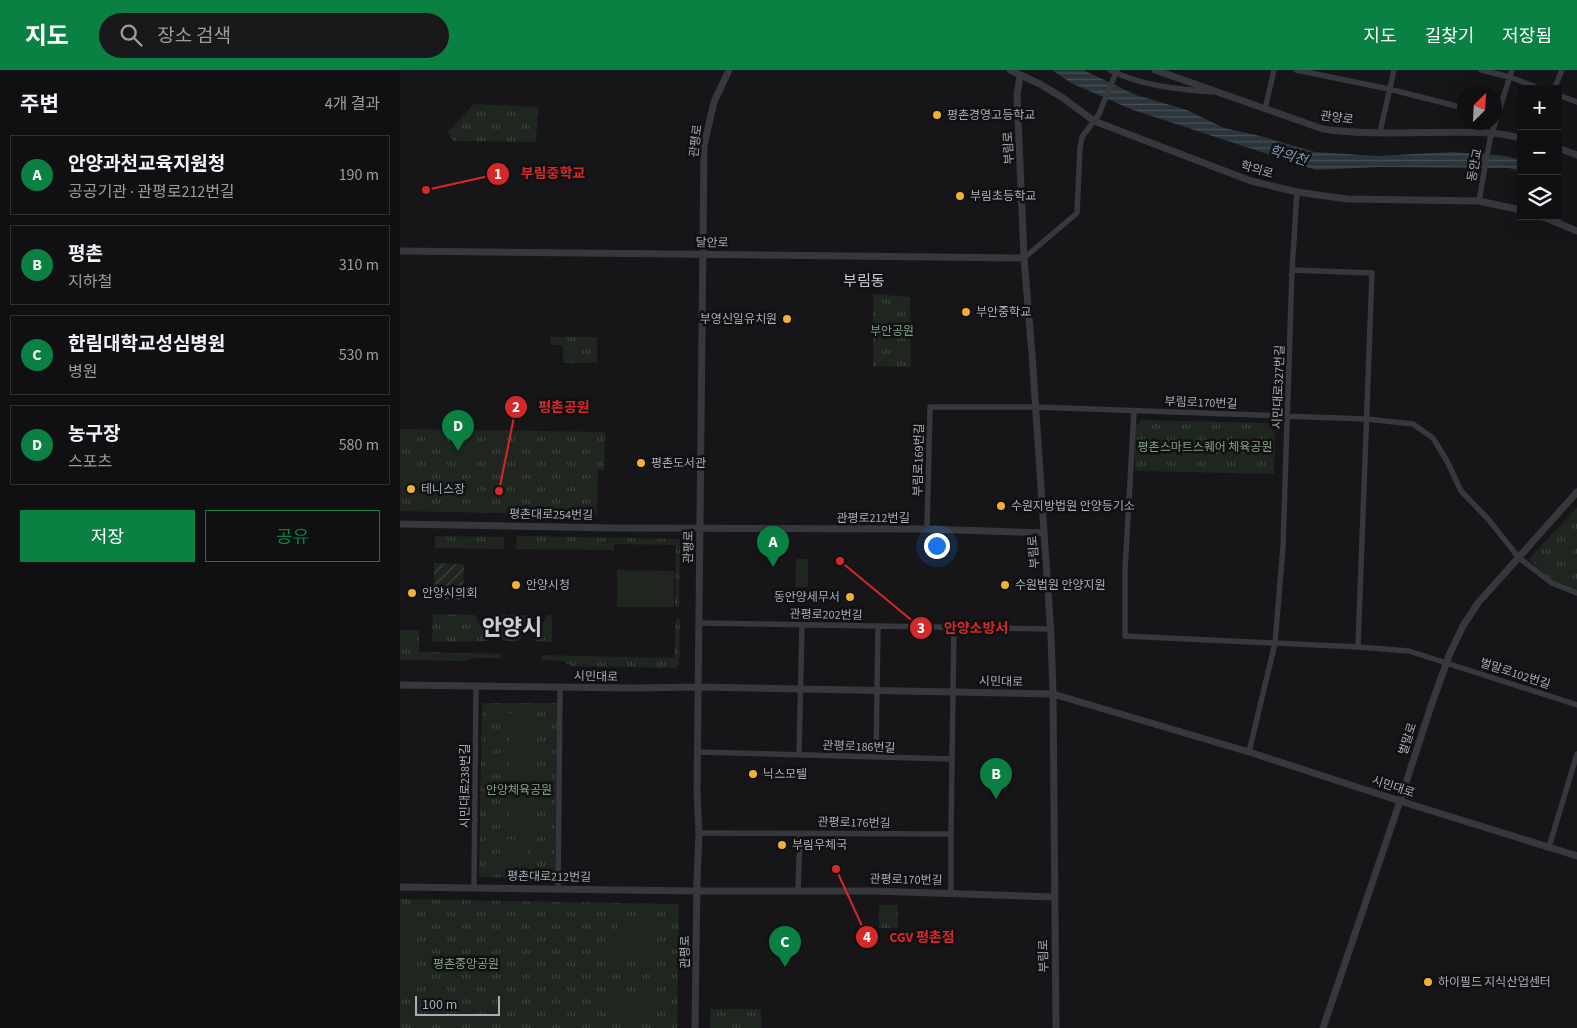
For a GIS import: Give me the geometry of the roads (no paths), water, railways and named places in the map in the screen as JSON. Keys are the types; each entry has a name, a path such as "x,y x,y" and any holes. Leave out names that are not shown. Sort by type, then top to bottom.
{"street":[{"name":"관평로","path":"695,1028 699,833 698,752 704,145 714,102 729,70"},
{"name":"학의로","path":"1010,70 1040,84 1097,118 1251,182 1297,192 1347,199 1479,198 1517,209"},
{"path":"1110,70 1124,78 1218,93"},
{"path":"1024,258 1077,213 1082,137 1097,118 1117,70"},
{"name":"관양로","path":"1157,70 1323,129 1517,138"},
{"path":"1265,109 1274,70"},
{"path":"1296,70 1389,89 1457,106"},
{"path":"1380,132 1394,70"},
{"path":"1481,70 1510,77 1531,85"},
{"name":"동안교","path":"1502,99 1512,70"},
{"path":"1556,85 1562,70"},
{"name":"부림로","path":"1020,76 1017,95 1024,258 1044,533 1053,694 1056,1028"},
{"path":"1562,96 1577,102"},
{"name":"동안교","path":"1479,198 1492,130"},
{"path":"1562,149 1577,155"},
{"name":"시민대로327번길","path":"1249,752 1275,643 1283,547 1292,270 1297,192"},
{"path":"1551,220 1577,231"},
{"name":"달안로","path":"400,251 1024,258"},
{"path":"1134,412 1125,570 1125,636 1358,647 1372,273 1292,270"},
{"name":"부림로169번길","path":"928,529 930,407 1035,407"},
{"name":"부림로170번길","path":"1035,407 1366,419 1413,424 1433,438 1447,461 1461,491 1489,520 1519,558 1552,583 1577,593"},
{"name":"벌말로","path":"1323,1028 1447,663 1463,626 1470,612 1577,492"},
{"name":"평촌대로254번길","path":"400,524 701,528"},
{"name":"관평로212번길","path":"701,528 928,529 1044,533"},
{"name":"관평로202번길","path":"699,623 1050,629"},
{"path":"799,755 802,625"},
{"path":"876,757 878,626"},
{"path":"951,893 954,627"},
{"name":"벌말로102번길","path":"1358,647 1409,651 1577,705"},
{"name":"시민대로","path":"400,685 560,688 699,687 1053,694 1249,752 1577,856"},
{"name":"시민대로238번길","path":"474,888 476,685"},
{"path":"558,889 560,688"},
{"name":"관평로186번길","path":"698,752 952,760"},
{"path":"1549,847 1577,754"},
{"path":"798,892 800,832"},
{"name":"관평로176번길","path":"699,833 951,834"},
{"name":"평촌대로212번길","path":"400,886 697,891"},
{"name":"관평로170번길","path":"697,891 872,891 1054,897"}],"water":[{"name":"학의천","path":"1052,70 1083,70 1136,95 1187,110 1224,128 1315,152 1377,156 1452,152 1505,156 1517,159 1517,171 1509,168 1378,167 1316,170 1133,110 1071,83"}],"place":[{"name":"평촌경영고등학교","path":"937,115"},
{"name":"부림중학교","path":"426,190"},
{"name":"부림초등학교","path":"960,196"},
{"name":"부안중학교","path":"966,312"},
{"name":"부영신일유치원","path":"787,319"},
{"name":"농구장","path":"458,451"},
{"name":"평촌도서관","path":"641,463"},
{"name":"테니스장","path":"411,489"},
{"name":"평촌공원","path":"499,491"},
{"name":"수원지방법원 안양등기소","path":"1001,506"},
{"name":"안양소방서","path":"840,561"},
{"name":"안양과천교육지원청","path":"773,567"},
{"name":"안양시청","path":"516,585"},
{"name":"수원법원 안양지원","path":"1005,585"},
{"name":"안양시의회","path":"412,593"},
{"name":"동안양세무서","path":"850,597"},
{"name":"닉스모텔","path":"753,774"},
{"name":"평촌","path":"996,799"},
{"name":"부림우체국","path":"782,845"},
{"name":"CGV 평촌점","path":"836,869"},
{"name":"한림대학교성심병원","path":"785,967"},
{"name":"하이필드 지식산업센터","path":"1428,982"}],"district":[{"name":"부림동","path":"864,281"},
{"name":"안양시","path":"512,628"}],"park label":[{"name":"부안공원","path":"892,331"},
{"name":"평촌스마트스퀘어 체육공원","path":"1205,447"},
{"name":"안양체육공원","path":"519,790"},
{"name":"평촌중앙공원","path":"466,964"}]}
